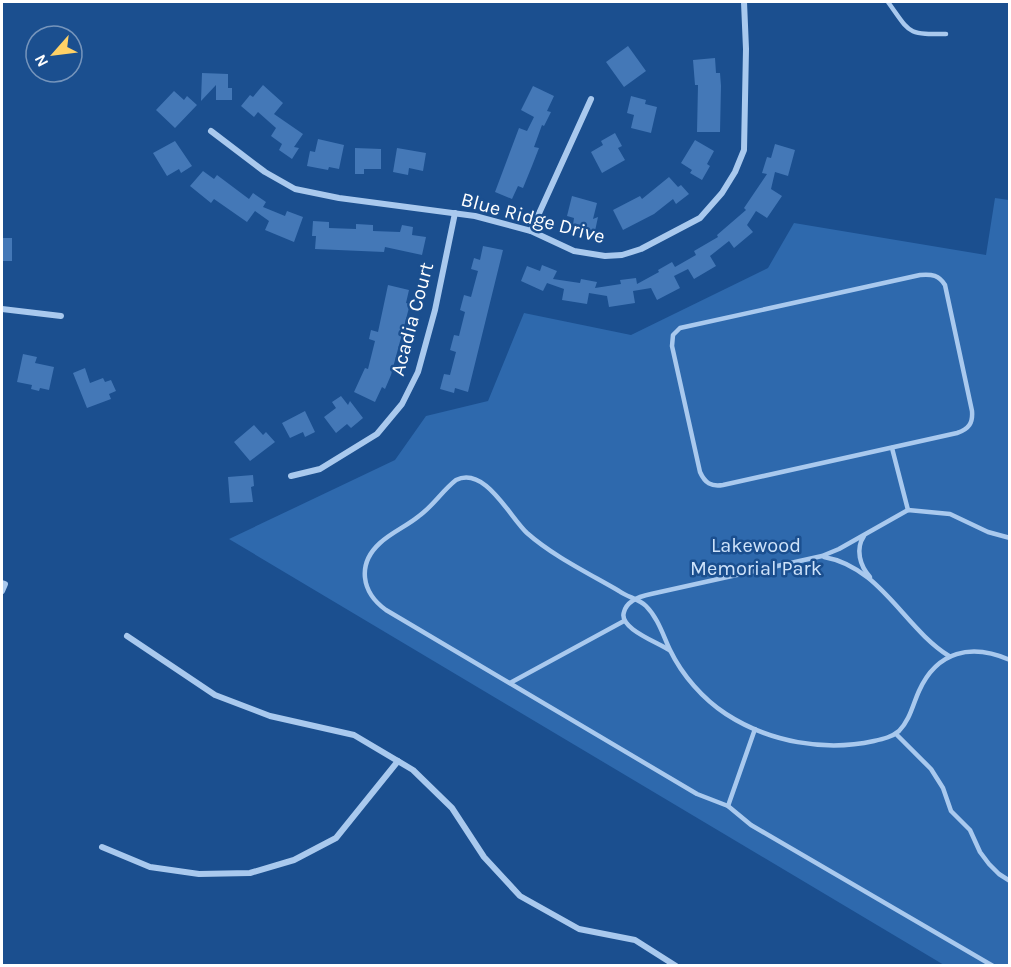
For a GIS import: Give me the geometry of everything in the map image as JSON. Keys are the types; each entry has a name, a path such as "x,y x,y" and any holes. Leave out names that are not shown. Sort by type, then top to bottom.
{"street":[{"name":"Blue Ridge Drive","path":"211,131 265,172 295,189 339,198 475,216 531,231 574,251 605,256 622,255 641,249 700,218 722,193 735,172 744,150 746,49 744,2"},
{"path":"531,231 591,99"},
{"name":"Acadia Court","path":"291,476 320,469 376,434 402,404 417,372 435,310 455,213"},
{"path":"2,309 61,316"},
{"path":"2,583 4,584 2,591"},
{"path":"127,636 215,694 270,716 354,735 413,770 452,808 484,857 520,896 579,929 635,940 675,965"},
{"path":"102,848 150,867 199,874 250,873 294,860 336,838 398,761"}],"lane":[{"path":"888,2 907,28 915,34 946,34"},
{"path":"927,274 938,277 942,280 946,291 972,411 972,422 969,427 957,433 892,448 723,485 708,484 700,472 672,346 673,335 680,328 927,274"},
{"path":"892,448 908,510"},
{"path":"993,966 751,825 728,806 697,794 386,610 374,600 367,588 364,579 366,563 376,548 388,537 420,516 456,480 467,477 480,481 533,538 647,606 655,617 670,651 691,681 713,705 755,729 800,742 829,746 863,744 896,734 905,725 925,679 949,656 957,653 981,652 1010,660"},
{"path":"670,651 633,630 624,621 624,609 635,600 651,594 830,554 908,510 950,514 988,532 1010,538"},
{"path":"865,533 861,540 859,557 867,574 931,644 949,656"},
{"path":"822,556 845,564 876,583"},
{"path":"510,683 624,621"},
{"path":"728,806 755,729"},
{"path":"896,734 932,769 943,788 951,811 969,830 989,864 1010,881"}],"green space":[{"name":"Lakewood Memorial Park","path":"995,198 1009,200 1009,965 944,965 229,539 395,460 426,416 488,401 524,313 631,335 768,268 794,223 986,255"}],"building":[{"path":"628,46 646,71 624,87 606,62"},
{"path":"715,58 716,73 720,73 721,86 720,132 697,132 698,85 695,85 693,60"},
{"path":"202,73 228,74 228,88 232,88 232,100 216,100 216,85 201,101"},
{"path":"263,85 283,103 274,114 303,134 294,147 299,148 292,159 279,150 282,144 271,136 276,128 258,112 254,117 241,106"},
{"path":"533,86 554,96 547,111 551,112 544,126 542,125 534,147 539,148 532,166 523,188 518,186 512,199 495,192 519,128 527,131 534,117 521,110"},
{"path":"174,91 184,100 187,96 197,105 175,128 156,110"},
{"path":"631,96 646,100 645,104 657,107 651,133 631,128 634,115 627,113"},
{"path":"615,133 622,146 618,148 625,160 602,173 591,152 603,145 601,141"},
{"path":"318,139 344,145 339,169 329,167 328,170 307,166 310,151 315,152"},
{"path":"695,140 714,151 707,164 710,166 702,180 690,173 692,170 681,163"},
{"path":"175,141 192,166 181,173 179,169 167,176 153,153"},
{"path":"775,144 795,150 788,176 775,172 771,189 782,196 767,218 756,211 747,225 753,232 734,248 729,241 710,256 716,266 694,279 688,269 674,276 680,288 657,300 651,288 633,291 635,303 609,307 607,296 589,293 587,304 562,300 564,289 547,283 543,291 521,281 527,266 540,271 542,265 557,271 553,279 580,283 581,279 597,282 595,288 621,284 620,280 636,278 637,284 672,262 675,267 696,255 694,251 718,237 717,235 746,210 744,208 767,174 762,173 767,157 771,158"},
{"path":"355,148 381,149 381,169 364,169 364,174 355,174"},
{"path":"397,148 426,153 423,171 409,168 408,175 393,172"},
{"path":"203,171 214,179 217,175 249,199 253,193 266,202 263,207 285,216 287,211 303,217 294,242 265,230 269,221 255,211 247,222 214,199 211,203 190,186"},
{"path":"669,177 689,194 676,204 673,199 654,214 623,230 613,210 640,196 642,199"},
{"path":"572,196 597,203 593,219 598,217 595,231 573,225 574,218 567,216"},
{"path":"313,221 329,222 329,228 356,229 356,224 373,225 373,231 400,232 402,225 413,227 412,235 426,237 422,255 385,247 384,252 315,249 316,236 312,236"},
{"path":"2,238 12,238 12,261 2,261"},
{"path":"483,246 503,250 468,392 455,388 454,393 440,389 444,374 450,375 456,352 450,350 454,335 459,336 465,312 460,310 464,295 471,297 478,271 471,269 474,258 480,260"},
{"path":"388,285 409,290 406,303 410,304 391,375 385,389 382,387 375,402 354,392 365,368 368,369 375,341 369,339 371,330 378,332"},
{"path":"23,354 37,357 35,363 54,367 49,390 31,389 32,385 17,382"},
{"path":"85,368 90,383 103,378 105,382 111,380 116,391 109,394 111,399 87,408 73,373"},
{"path":"341,396 348,405 350,401 363,418 351,428 347,424 336,433 324,417 336,408 332,402"},
{"path":"305,411 315,432 305,437 303,432 290,438 282,423"},
{"path":"254,425 263,435 266,432 275,442 250,461 234,442"},
{"path":"253,475 254,486 251,487 253,502 230,503 228,477"}]}
